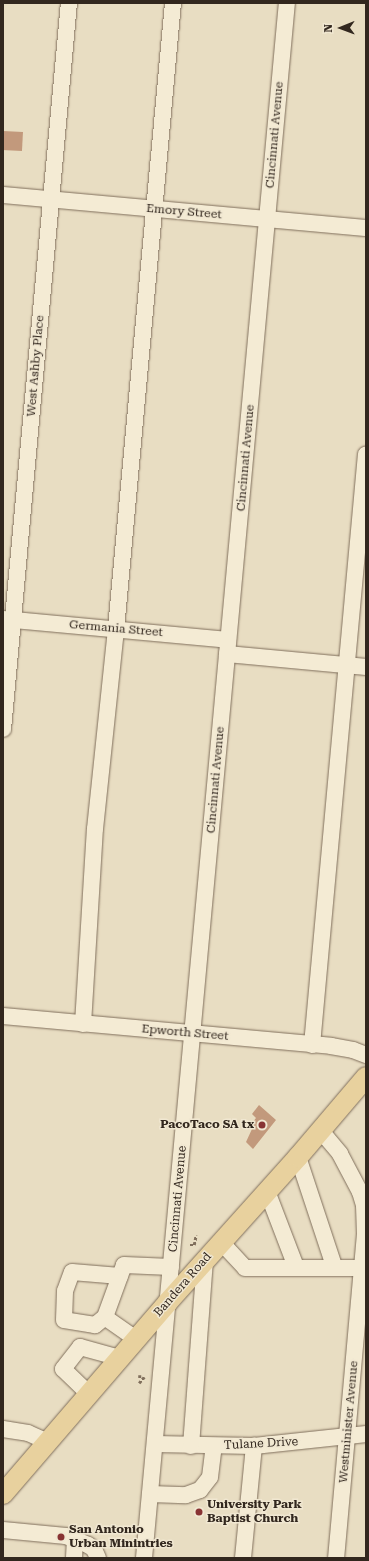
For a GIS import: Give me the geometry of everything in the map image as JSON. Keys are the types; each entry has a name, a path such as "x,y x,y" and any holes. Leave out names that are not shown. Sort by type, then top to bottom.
{"main road":[{"name":"Bandera Road","path":"3,1494 168,1302 321,1131 366,1077"}],"street":[{"name":"West Ashby Place","path":"3,729 8,619 51,199 69,3"},
{"path":"83,1024 96,829 116,630 173,3"},
{"name":"Cincinnati Avenue","path":"144,1558 287,3"},
{"name":"Emory Street","path":"3,195 366,228"},
{"path":"312,1044 366,454"},
{"name":"Germania Street","path":"8,619 116,630 366,668"},
{"name":"Epworth Street","path":"3,1016 312,1044 353,1050 366,1055"},
{"name":"Westminister Avenue","path":"321,1131 340,1154 360,1192 365,1234 336,1558"},
{"path":"298,1157 334,1266"},
{"path":"267,1191 296,1267"},
{"path":"221,1242 245,1268 334,1266 363,1268"},
{"path":"191,1446 204,1261"},
{"path":"120,1276 72,1272 65,1291 64,1320 95,1325 105,1317 120,1276 124,1265 171,1267"},
{"path":"105,1317 136,1339"},
{"path":"89,1394 63,1368 80,1347 120,1358"},
{"path":"3,1430 28,1433 48,1442"},
{"name":"Tulane Drive","path":"155,1444 191,1446 254,1446 366,1434"},
{"path":"150,1494 186,1495 200,1490 210,1477 214,1446"},
{"path":"243,1558 254,1446"},
{"path":"3,1530 66,1536 94,1549 98,1558"},
{"path":"74,1558 75,1540"}],"path":[{"path":"190,1245 194,1245 196,1235"},
{"path":"139,1383 140,1375"},
{"path":"140,1379 144,1376"}],"building":[{"path":"3,131 23,132 22,151 3,150"},
{"path":"259,1105 276,1120 253,1149 246,1142 252,1129 249,1127 256,1118 252,1114"}],"place":[{"name":"PacoTaco SA tx","path":"262,1125"},
{"name":"University Park Baptist Church","path":"199,1512"},
{"name":"San Antonio Urban Minintries","path":"61,1537"}]}
